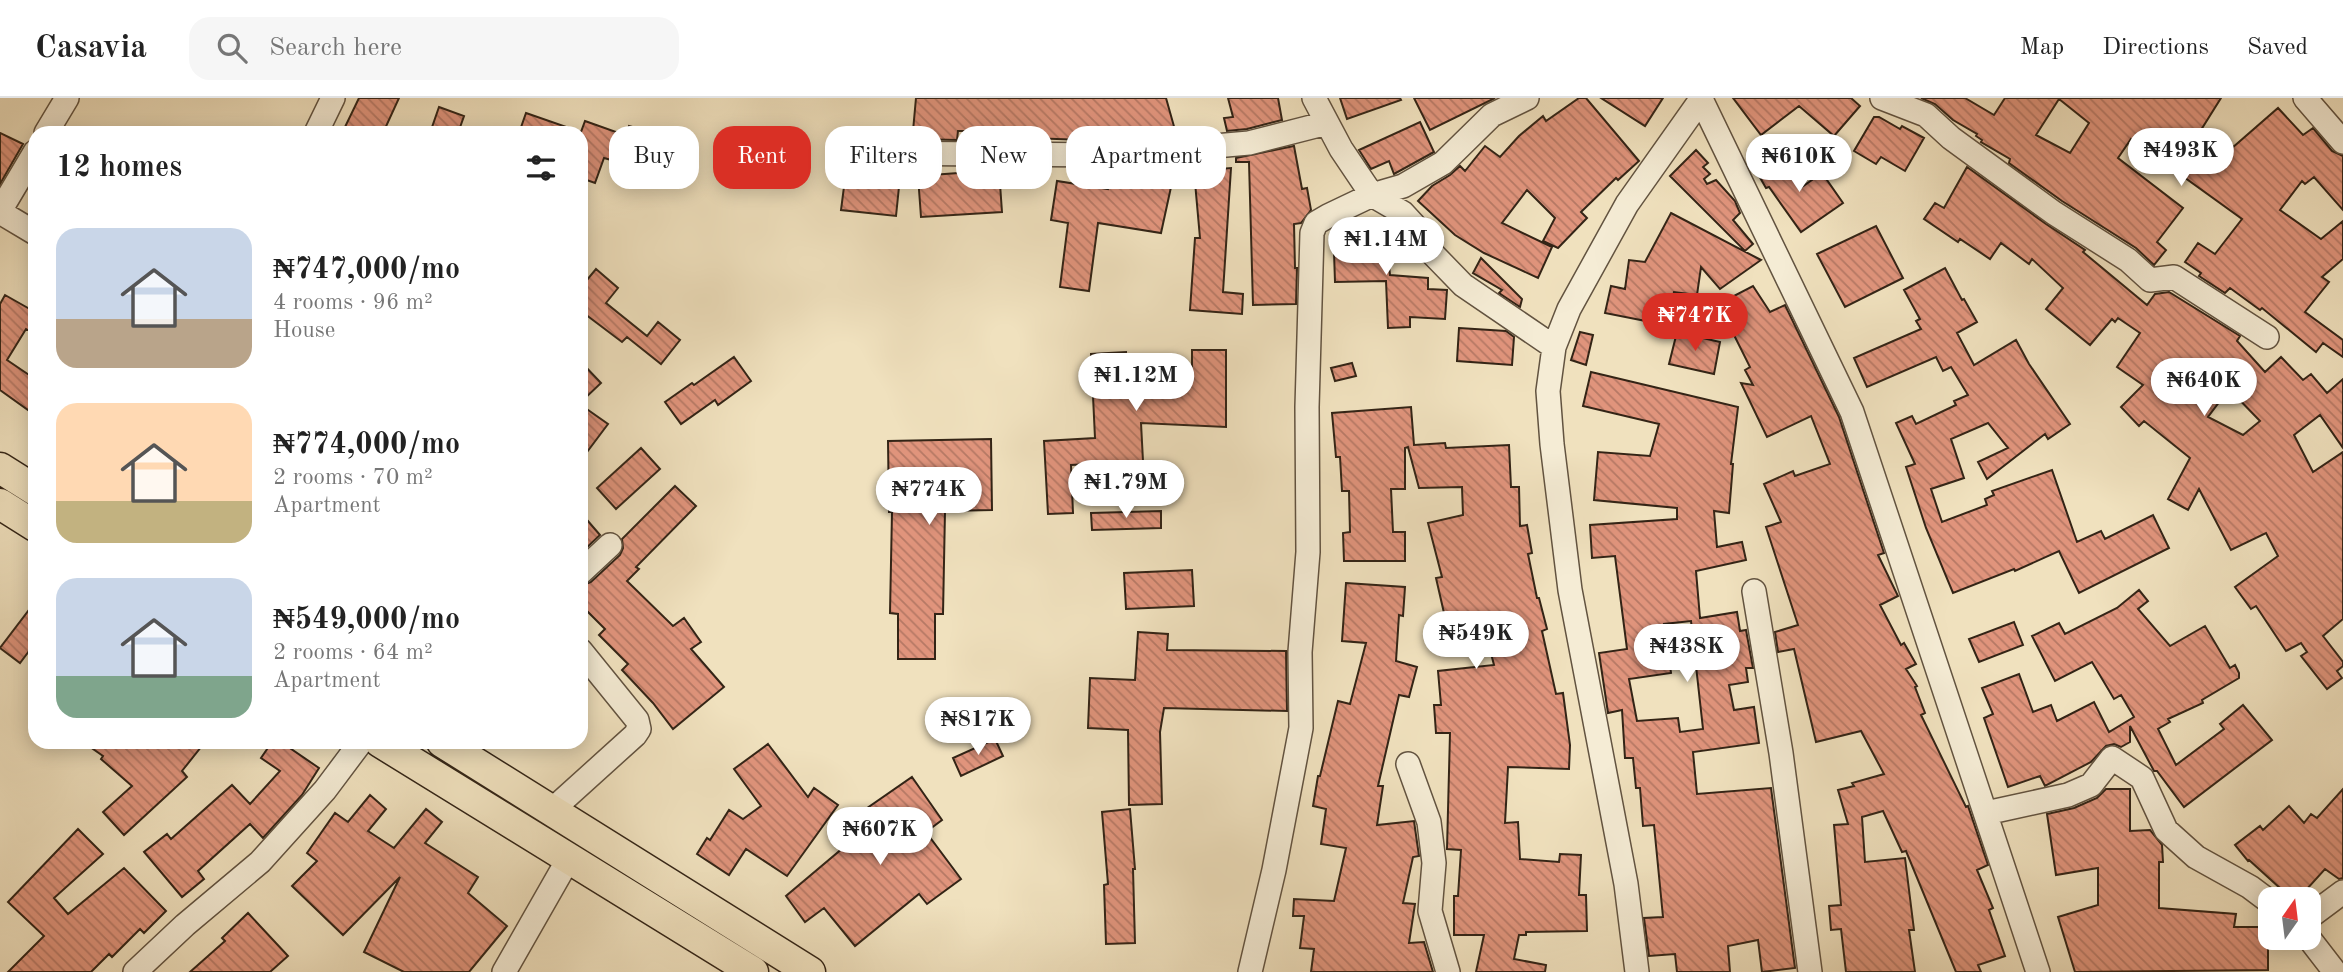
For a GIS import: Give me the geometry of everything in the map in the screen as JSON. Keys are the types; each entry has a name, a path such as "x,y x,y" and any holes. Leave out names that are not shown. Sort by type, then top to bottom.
{"main road":[{"path":"0,468 28,486"},
{"path":"0,504 28,522"},
{"path":"391,749 752,972"},
{"path":"453,749 810,972"}],"street":[{"path":"50,126 67,98"},
{"path":"319,126 332,98"},
{"path":"1314,98 1341,149 1372,195 1409,219 1428,249 1462,285 1555,347"},
{"path":"1250,972 1274,870 1301,728 1300,652 1308,552 1307,407 1312,233 1317,223 1328,216 1372,195 1403,186 1443,163 1492,116 1527,98"},
{"path":"1882,98 1931,106 1961,145 2054,213 2128,260 2150,280 2174,277 2267,337"},
{"path":"2305,98 2343,142"},
{"path":"1637,972 1626,884 1569,576 1548,391 1555,347 1569,309 1627,204 1701,99 1852,412 2038,972"},
{"path":"942,154 1112,155 1249,143 1327,123"},
{"path":"28,164 0,211 28,229"},
{"path":"588,565 610,545"},
{"path":"1754,592 1782,753 1810,972"},
{"path":"552,810 639,729 637,720 588,660"},
{"path":"135,972 260,862 325,790 356,749"},
{"path":"1986,813 2068,795 2091,785 2112,758 2142,778 2166,830 2196,857 2258,893"},
{"path":"1408,764 1429,822 1433,863 1430,911 1448,972"},
{"path":"505,972 569,858"},
{"path":"2321,908 2343,892"},
{"path":"2318,950 2335,972"}],"building":[{"path":"359,98 399,98 386,126 345,126"},
{"path":"916,98 1166,98 1174,126 1066,126 1066,139 1052,139 1052,126 956,126 956,140 942,140 942,126 913,126"},
{"path":"1228,98 1278,98 1282,120 1227,131 1224,118 1233,117"},
{"path":"1340,98 1400,98 1401,100 1347,119"},
{"path":"1414,98 1495,98 1430,130"},
{"path":"1579,98 1586,98 1639,161 1618,180 1616,178 1581,212 1587,218 1558,248 1543,241 1555,218 1527,190 1502,223 1552,247 1538,278 1484,253 1455,235 1418,201 1432,186 1460,166 1465,171 1485,146 1500,157 1543,116 1546,121"},
{"path":"1601,98 1663,98 1645,126"},
{"path":"1733,98 1851,98 1860,106 1834,136 1799,106 1761,135"},
{"path":"1921,98 1965,98 1994,115 2005,98 2221,98 2196,138 2224,155 2278,108 2303,135 2313,128 2332,151 2343,156 2343,210 2314,177 2305,184 2302,181 2280,210 2321,239 2343,221 2343,259 2322,277 2329,282 2305,312 2343,340 2343,357 2323,343 2316,352 2262,308 2260,310 2230,288 2225,293 2199,276 2201,273 2185,262 2198,243 2215,254 2242,219 2131,139 2118,158 2183,208 2157,242 2166,250 2154,265 2136,248 2062,201 2009,163 2010,159 1981,142 1977,134 1953,120 1935,104","holes":["2059,99 2089,123 2070,153 2036,135"]},
{"path":"439,107 464,116 460,126 432,126"},
{"path":"526,113 564,126 521,126"},
{"path":"1874,117 1900,129 1902,126 1924,138 1905,171 1881,157 1876,164 1854,151"},
{"path":"585,121 609,130 609,159 604,158 595,183 588,180 588,126 583,126"},
{"path":"1420,122 1434,152 1394,174 1389,161 1371,169 1359,150"},
{"path":"0,133 23,144 0,184"},
{"path":"1294,146 1302,189 1307,188 1311,210 1301,223 1294,224 1296,304 1253,305 1249,162 1236,162 1236,158"},
{"path":"1696,150 1708,163 1703,167 1710,174 1704,179 1707,184 1716,180 1735,201 1740,213 1733,220 1753,244 1745,251 1670,176"},
{"path":"1780,155 1799,189 1822,173 1843,203 1801,232 1769,187 1766,188 1755,169"},
{"path":"1967,167 2085,250 2083,252 2147,305 2155,294 2169,292 2240,336 2237,341 2265,372 2281,357 2303,380 2311,374 2327,393 2343,379 2343,448 2320,415 2294,435 2313,472 2343,452 2343,619 2323,636 2343,662 2343,666 2337,671 2342,678 2327,689 2301,656 2307,652 2301,643 2286,651 2256,606 2251,609 2235,587 2278,556 2266,533 2231,550 2199,489 2188,510 2168,499 2190,458 2144,421 2139,426 2121,407 2143,385 2117,367 2140,333 2118,318 2115,322 2112,319 2090,345 2046,309 2063,288 2032,259 2029,264 2001,243 1990,259 1924,219 1935,203 1944,208","holes":["2229,389 2260,421 2243,435 2208,417"]},
{"path":"1226,168 1231,168 1223,292 1243,294 1242,314 1190,310 1195,238 1200,238 1196,189 1226,189"},
{"path":"956,173 956,189 1000,189 1002,212 921,217 919,189 942,189 942,174"},
{"path":"1057,181 1066,182 1066,189 1171,189 1161,233 1098,223 1089,291 1060,287 1068,223 1051,220"},
{"path":"844,189 899,189 896,216 841,210"},
{"path":"1671,213 1761,260 1720,289 1701,267 1697,295 1674,292 1666,325 1605,313 1611,286 1625,289 1629,260 1645,262"},
{"path":"1385,225 1390,275 1428,278 1428,289 1447,290 1445,319 1410,317 1410,327 1388,328 1386,281 1335,282 1334,252 1339,252 1336,233"},
{"path":"1876,226 1903,278 1845,307 1817,254"},
{"path":"1481,258 1522,299 1520,307 1499,293 1502,290 1473,273"},
{"path":"1945,268 1977,322 1957,333 1974,365 2016,340 2070,424 2048,439 2045,434 1987,479 1978,462 2008,448 1988,423 1951,439 1964,478 1931,489 1942,522 1987,505 1985,499 1994,495 1992,491 2052,470 2077,542 2101,531 2105,539 2153,515 2169,548 2079,593 2059,551 2015,571 2014,569 1953,593 1926,528 1906,467 1915,464 1896,423 1912,416 1916,424 1956,405 1954,401 1968,395 1951,367 1943,371 1936,357 1867,387 1854,358 1921,329 1916,321 1920,319 1904,290"},
{"path":"596,269 618,288 606,303 647,336 658,322 680,340 661,364 627,337 622,342 588,316 588,279"},
{"path":"1753,286 1770,312 1785,305 1839,417 1884,553 1878,555 1898,596 1880,605 1901,645 1904,643 1916,664 1906,669 1917,686 1915,687 1925,713 1921,715 1966,807 1968,806 1988,865 1977,870 1993,908 1989,910 2005,956 1978,965 1981,972 1956,972 1906,851 1902,852 1883,811 1862,817 1865,862 1905,858 1914,930 1909,930 1915,972 1846,972 1841,929 1831,930 1829,906 1841,905 1834,825 1848,824 1838,790 1884,774 1861,731 1816,742 1794,649 1778,652 1775,632 1798,625 1766,527 1781,522 1764,484 1793,471 1795,476 1830,464 1811,416 1767,437 1741,383 1753,385 1745,370 1750,367 1732,331 1735,330 1723,311 1733,304 1728,299"},
{"path":"5,295 28,308 28,330 26,329 7,360 28,374 28,410 0,390 0,304"},
{"path":"1459,328 1506,331 1514,337 1512,365 1457,361"},
{"path":"1580,332 1593,335 1586,365 1571,360"},
{"path":"1677,332 1720,342 1714,374 1669,364"},
{"path":"1192,350 1226,350 1226,427 1141,423 1143,461 1071,465 1073,513 1048,514 1044,441 1095,438 1091,354 1126,352 1126,365 1192,367"},
{"path":"734,357 751,381 718,405 715,400 681,424 665,402"},
{"path":"1352,363 1356,376 1335,381 1331,368"},
{"path":"588,369 601,383 588,395"},
{"path":"1591,372 1738,407 1731,464 1729,513 1714,511 1717,547 1742,542 1746,560 1696,571 1700,618 1737,612 1740,631 1746,630 1753,668 1746,668 1748,682 1729,685 1734,710 1754,707 1759,743 1693,752 1697,794 1771,788 1795,968 1762,972 1758,940 1728,946 1730,972 1677,972 1675,954 1649,956 1644,918 1663,917 1654,825 1643,826 1640,788 1636,788 1633,758 1625,758 1622,710 1608,713 1599,653 1627,649 1615,556 1592,558 1590,525 1677,519 1677,508 1594,500 1598,452 1650,456 1659,424 1583,406","holes":["1691,621 1703,729 1680,732 1678,718 1637,721 1629,679 1671,673 1664,624"]},
{"path":"1411,407 1414,445 1445,443 1446,448 1509,445 1511,487 1519,487 1520,526 1527,525 1532,553 1528,554 1547,629 1542,631 1556,694 1563,693 1570,745 1569,769 1508,767 1505,823 1518,822 1520,859 1559,862 1560,854 1581,855 1579,895 1586,895 1587,931 1526,932 1526,935 1519,935 1514,959 1546,965 1545,972 1476,972 1484,935 1454,935 1454,896 1458,896 1461,850 1447,849 1450,733 1436,733 1434,705 1441,705 1438,671 1494,665 1482,619 1447,626 1436,578 1442,577 1428,523 1463,515 1462,487 1419,488 1408,447 1405,448 1405,489 1391,489 1393,532 1405,532 1405,561 1344,561 1343,533 1350,532 1349,491 1342,491 1340,457 1336,457 1332,413"},
{"path":"588,410 608,424 588,451"},
{"path":"991,439 992,510 945,511 943,614 935,614 935,659 898,659 898,614 890,613 892,512 889,512 888,441"},
{"path":"641,448 660,469 616,509 597,488"},
{"path":"675,486 696,506 636,567 639,569 627,581 673,626 684,618 701,642 691,649 724,687 673,729 622,670 628,664 599,635 605,629 588,612 588,583 620,555 623,548 622,539"},
{"path":"1161,511 1161,528 1092,530 1091,513"},
{"path":"588,521 600,535 588,546"},
{"path":"1192,570 1194,606 1126,609 1124,573"},
{"path":"1346,583 1405,587 1403,616 1399,615 1396,661 1417,667 1409,697 1399,695 1378,786 1383,786 1377,825 1414,821 1419,856 1413,857 1403,903 1415,904 1409,943 1424,942 1433,972 1311,972 1314,949 1300,948 1304,916 1293,916 1294,899 1334,901 1346,848 1321,844 1326,809 1313,806 1338,701 1350,704 1366,643 1342,641"},
{"path":"2139,590 2148,601 2138,609 2170,646 2205,626 2230,668 2235,665 2239,673 2239,678 2202,700 2203,703 2168,719 2170,722 2158,729 2176,765 2224,729 2220,724 2243,705 2272,740 2184,807 2157,771 2154,771 2130,726 2130,742 2121,747 2114,744 2106,746 2091,762 2045,786 2040,776 2008,787 1984,718 1993,714 1982,688 2019,674 2033,712 2051,705 2057,721 2094,702 2109,732 2134,717 2121,695 2114,699 2092,662 2055,681 2032,636 2059,623 2065,634 2117,608"},
{"path":"28,611 28,652 20,663 0,648"},
{"path":"2014,622 2023,645 1979,662 1969,639"},
{"path":"1138,632 1168,634 1167,650 1286,651 1287,711 1164,708 1160,732 1162,804 1129,805 1128,730 1088,728 1090,678 1135,680"},
{"path":"995,739 1003,756 961,776 953,758"},
{"path":"768,744 808,797 814,788 838,805 787,876 746,849 729,875 697,854 707,838 710,840 729,810 743,819 761,806 734,769"},
{"path":"93,749 199,749 182,771 187,777 124,835 103,812 132,786 101,759 103,756"},
{"path":"267,749 291,749 319,768 302,795 263,838 250,824 198,871 204,879 182,897 144,852 167,834 171,839 232,785 250,804 280,771 261,758"},
{"path":"912,777 942,820 926,832 961,879 927,904 919,894 855,946 824,908 805,922 786,896 869,826 860,813"},
{"path":"2106,789 2130,789 2130,831 2150,830 2162,845 2163,862 2159,862 2159,908 2236,914 2234,927 2258,927 2258,950 2268,950 2268,970 2075,972 2058,917 2098,905 2098,868 2056,875 2047,814 2074,808 2097,798"},
{"path":"2343,789 2343,878 2339,879 2325,869 2309,887 2279,887 2248,861 2235,845 2260,826 2263,830 2289,806 2304,823 2311,814 2317,818"},
{"path":"370,795 386,809 368,831 394,848 426,809 442,822 425,843 478,877 468,893 507,926 469,972 404,972 364,952 400,877 343,935 292,886 317,861 307,853 335,813 348,822"},
{"path":"1130,809 1135,869 1135,943 1106,944 1104,885 1108,884 1102,812"},
{"path":"78,829 103,854 54,898 68,914 124,868 166,911 144,933 140,929 112,957 109,954 91,972 8,972 44,936 8,902"},
{"path":"248,913 288,956 270,972 190,972 225,941 222,938"}]}
